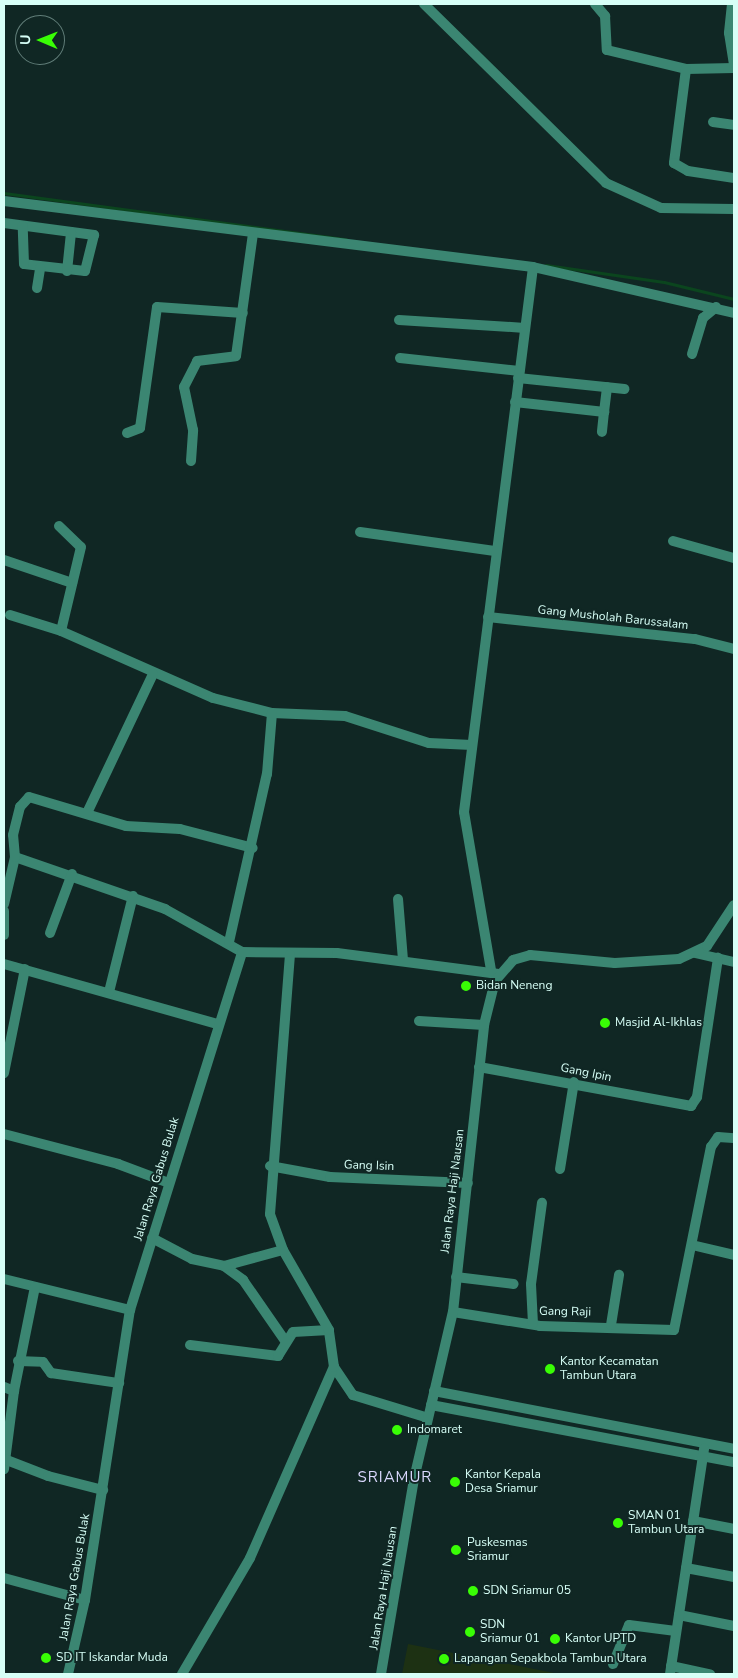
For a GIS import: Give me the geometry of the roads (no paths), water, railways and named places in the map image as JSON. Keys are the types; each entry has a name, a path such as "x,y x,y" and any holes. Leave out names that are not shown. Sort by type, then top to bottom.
{"street":[{"path":"424,4 606,183 661,208 734,209"},
{"path":"595,4 605,16 606,49 686,69 734,68"},
{"path":"732,4 729,33 734,63"},
{"path":"686,69 674,163 688,171 734,178"},
{"path":"713,122 734,125"},
{"path":"4,201 533,267 716,307 734,313"},
{"path":"4,223 71,232 94,238 85,271 40,268 22,261 24,226"},
{"path":"67,271 71,232"},
{"path":"191,461 194,430 184,387 197,361 236,356 253,233"},
{"path":"495,972 464,812 495,550 533,267"},
{"path":"36,288 40,268"},
{"path":"127,433 140,428 157,307 243,313"},
{"path":"692,354 703,318 716,307"},
{"path":"399,320 525,328"},
{"path":"400,358 624,389"},
{"path":"602,432 607,387"},
{"path":"515,402 604,412"},
{"path":"60,526 80,546 61,631"},
{"path":"360,532 495,550"},
{"path":"673,541 734,558"},
{"path":"4,560 72,583"},
{"path":"10,615 61,631 152,674 213,698 272,713 345,716 429,743 472,745"},
{"name":"Gang Musholah Barussalam","path":"488,617 695,639 734,648"},
{"path":"87,813 152,674"},
{"path":"229,942 252,848 272,713"},
{"path":"4,904 15,857 13,835 20,807 29,797 126,826 180,829 252,848"},
{"path":"15,857 72,874 133,896 229,942 242,952 306,953 403,960 495,972 513,960 530,956 642,963 695,953 734,962"},
{"path":"50,933 72,874"},
{"path":"109,992 133,896"},
{"path":"398,899 403,960"},
{"path":"695,953 714,939 734,904"},
{"path":"4,911 4,935"},
{"name":"Jalan Raya Gabus Bulak","path":"68,1674 86,1600 130,1310 242,952"},
{"path":"290,954 270,1166 270,1214 283,1250 329,1330 334,1367 353,1395 428,1418"},
{"name":"Gang Ipin","path":"479,1067 574,1082 688,1107 697,1097 718,958"},
{"path":"4,964 218,1024"},
{"path":"4,1074 25,969"},
{"name":"Jalan Raya Haji Nausan","path":"381,1674 428,1418 453,1312 484,1025 495,972"},
{"path":"419,1021 484,1025"},
{"path":"560,1169 574,1082"},
{"path":"4,1134 118,1164 169,1183"},
{"path":"734,1138 724,1135 713,1140 692,1245 734,1255"},
{"name":"Gang Isin","path":"270,1166 330,1177 468,1183"},
{"path":"533,1324 531,1284 542,1203"},
{"path":"152,1238 186,1257 224,1266 249,1286 286,1342"},
{"name":"Gang Raji","path":"453,1312 533,1324 611,1325 671,1331 676,1326 692,1245"},
{"path":"224,1266 283,1250"},
{"path":"611,1325 619,1275"},
{"path":"456,1277 514,1284"},
{"path":"4,1279 130,1310"},
{"path":"35,1287 18,1361 5,1462 48,1476 103,1490"},
{"path":"190,1345 274,1356 281,1355 286,1342 293,1332 329,1330"},
{"path":"18,1361 42,1362 51,1373 119,1384"},
{"path":"182,1674 250,1558 334,1367"},
{"path":"4,1387 14,1391"},
{"path":"434,1391 734,1449"},
{"path":"431,1405 502,1420 734,1462"},
{"path":"502,1420 505,1406"},
{"path":"705,1443 670,1670 710,1674"},
{"path":"693,1521 734,1529"},
{"path":"686,1568 734,1577"},
{"path":"4,1578 86,1600"},
{"path":"679,1615 734,1626"},
{"path":"613,1664 629,1624 676,1631"}],"waterway":[{"path":"4,193 346,239"},
{"path":"546,265 664,282 734,299"}],"place":[{"name":"Bidan Neneng","path":"466,986"},
{"name":"Masjid Al-Ikhlas","path":"605,1023"},
{"name":"Kantor Kecamatan Tambun Utara","path":"550,1369"},
{"name":"Indomaret","path":"397,1430"},
{"name":"Kantor Kepala Desa Sriamur","path":"455,1482"},
{"name":"SMAN 01 Tambun Utara","path":"618,1523"},
{"name":"Puskesmas Sriamur","path":"456,1550"},
{"name":"SDN Sriamur 05","path":"473,1591"},
{"name":"SDN Sriamur 01","path":"470,1632"},
{"name":"Kantor UPTD","path":"555,1639"},
{"name":"SD IT Iskandar Muda","path":"46,1658"},
{"name":"Lapangan Sepakbola Tambun Utara","path":"444,1659"}],"district":[{"name":"SRIAMUR","path":"395,1478"}]}
